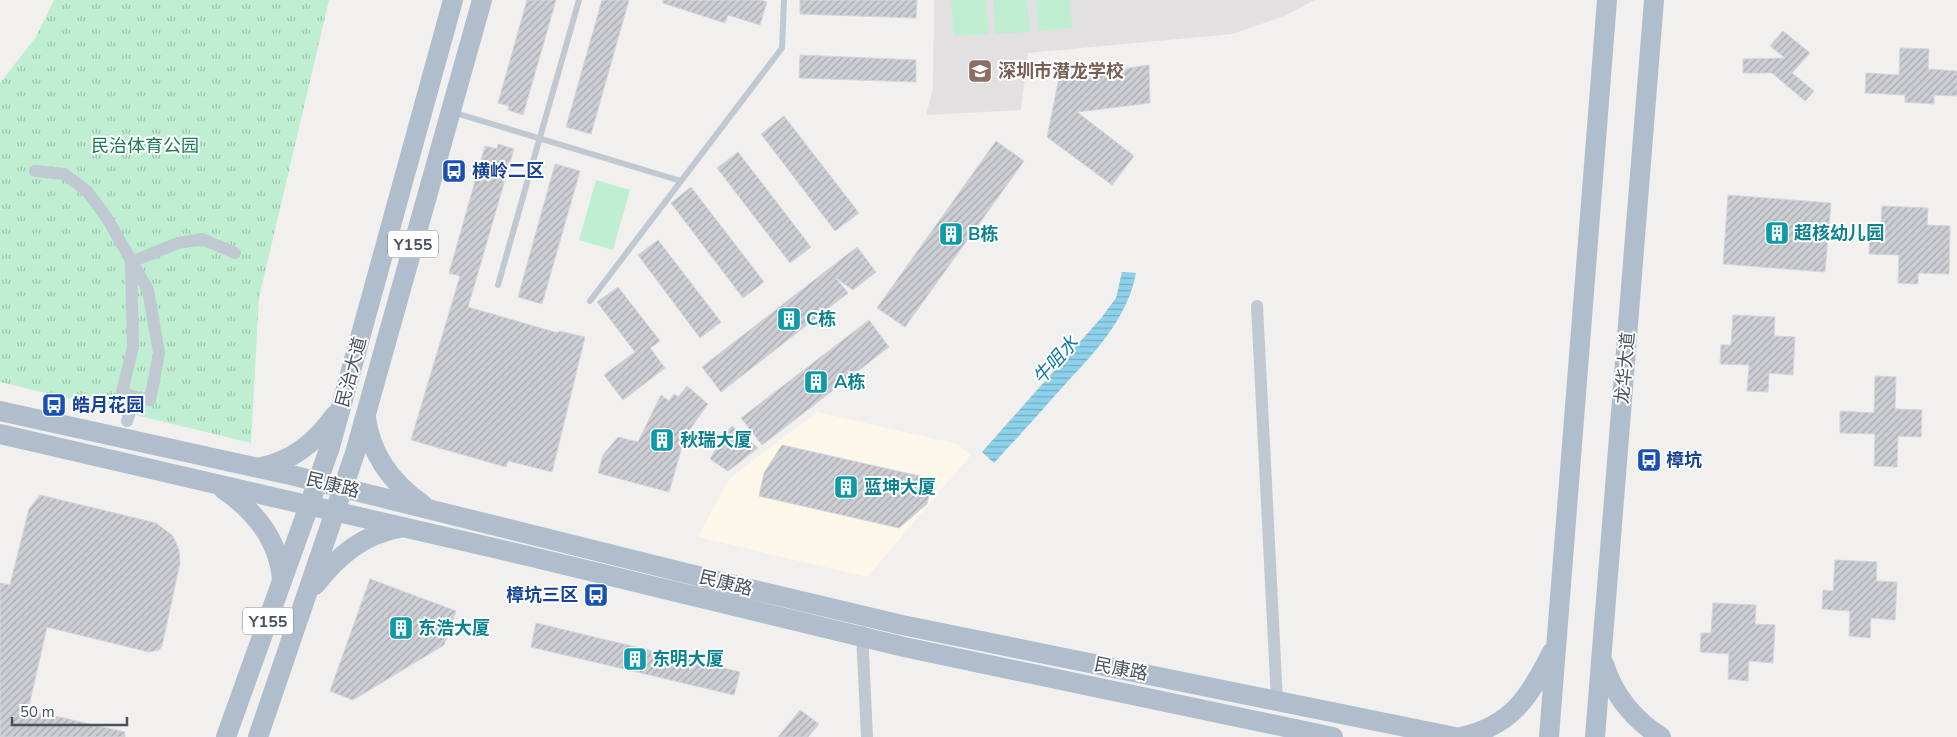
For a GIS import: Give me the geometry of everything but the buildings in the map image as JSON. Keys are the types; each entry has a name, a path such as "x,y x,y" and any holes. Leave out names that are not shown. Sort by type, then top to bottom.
{"main road":[{"name":"民治大道","path":"226,737 310,505 342,406 453,0"},
{"name":"民治大道","path":"258,737 344,488 482,0"},
{"path":"1549,737 1607,0"},
{"name":"龙华大道","path":"1596,737 1654,0"},
{"path":"256,468 274,465 303,450 329,423 342,406"},
{"name":"民康路","path":"0,411 425,507 862,616 1455,737"},
{"path":"365,416 368,434 382,465 407,494 425,507"},
{"name":"民康路","path":"0,434 404,527 863,638 1280,731 1333,737"},
{"path":"102,458 107,434"},
{"path":"217,484 236,497 265,529 280,564 282,582"},
{"path":"304,604 327,571 359,542 384,530 404,527"},
{"path":"1461,737 1487,730 1510,716 1536,682 1556,644"},
{"path":"1602,658 1612,686 1625,705 1637,719 1662,737"}],"street":[{"path":"35,171 64,174 87,191 107,218 148,290 159,353 150,400 122,392 133,347 131,262"},
{"path":"131,262 178,243 202,239 235,252"},
{"path":"1257,306 1277,701"},
{"path":"127,421 135,397"},
{"path":"862,616 867,737"}],"lane":[{"path":"498,285 579,0"},
{"path":"590,301 782,48 784,0"},
{"path":"450,111 681,181"}],"shaded area":[{"name":"深圳市潜龙学校","path":"934,0 1315,0 1284,16 1232,34 1028,53 1021,110 926,115 933,88"},
{"name":"蓝坤大厦","path":"817,412 957,444 971,455 867,577 698,537 729,479"}],"green space":[{"name":"民治体育公园","path":"54,0 329,0 259,298 251,443 0,382 0,83 36,37"},
{"path":"951,0 986,0 989,34 954,36"},
{"path":"993,0 1027,0 1030,32 995,34"},
{"path":"1036,0 1070,0 1072,28 1038,31"},
{"path":"596,180 630,190 613,250 579,240"}],"water":[{"path":"1122,272 1136,273 1125,307 1106,337 994,463 982,452 1102,317 1116,298"}],"place":[{"name":"深圳市潜龙学校","path":"980,71"},
{"name":"横岭二区","path":"454,171"},
{"name":"超核幼儿园","path":"1777,233"},
{"name":"B栋","path":"951,234"},
{"name":"C栋","path":"789,319"},
{"name":"A栋","path":"816,382"},
{"name":"皓月花园","path":"54,405"},
{"name":"秋瑞大厦","path":"662,440"},
{"name":"樟坑","path":"1649,460"},
{"name":"蓝坤大厦","path":"846,487"},
{"name":"樟坑三区","path":"596,595"},
{"name":"东浩大厦","path":"401,628"},
{"name":"东明大厦","path":"635,659"}],"water label":[{"name":"牛咀水","path":"1055,360"}]}
